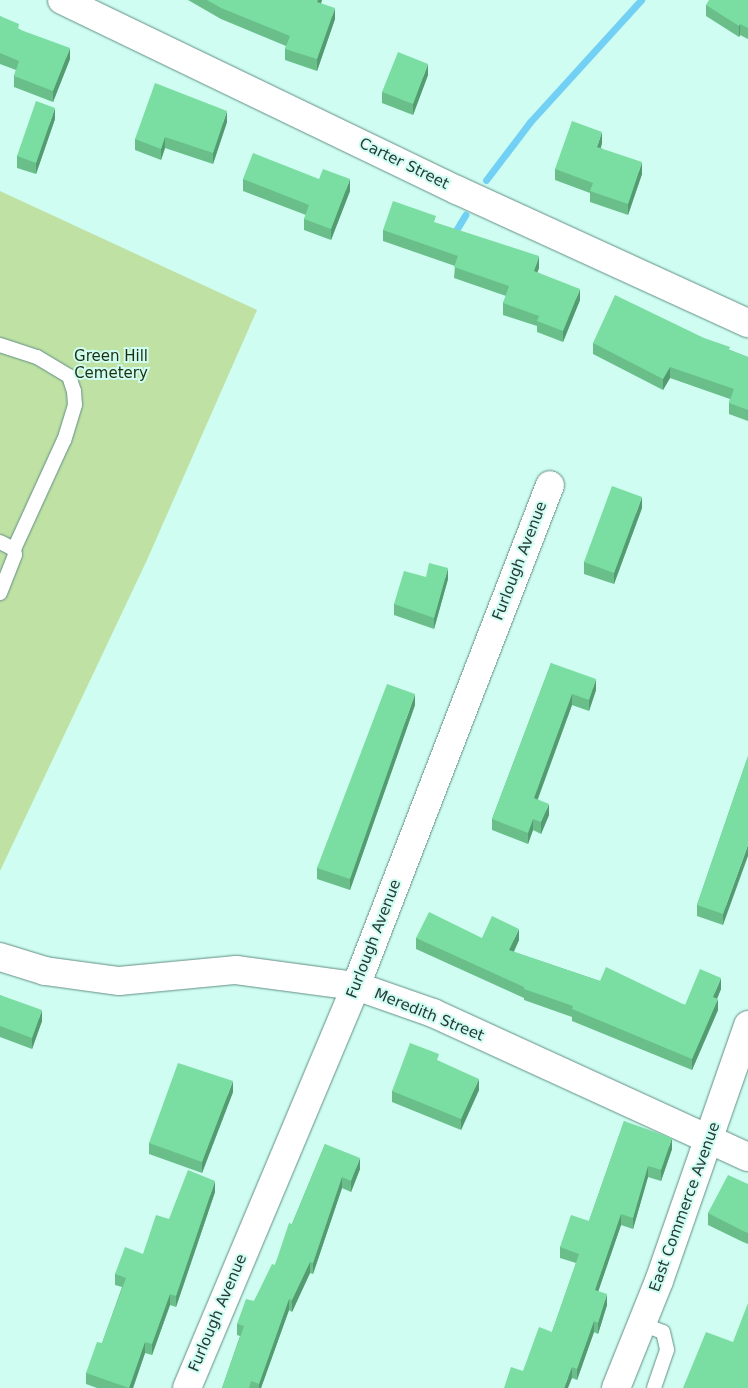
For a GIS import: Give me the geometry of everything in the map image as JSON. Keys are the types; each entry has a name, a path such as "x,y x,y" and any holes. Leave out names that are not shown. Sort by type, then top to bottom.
{"street":[{"name":"Carter Street","path":"62,0 457,190 748,323"},
{"name":"Furlough Avenue","path":"187,1388 356,986 550,485"},
{"name":"Meredith Street","path":"0,957 45,971 119,981 236,970 356,986 433,1013 748,1156"},
{"name":"East Commerce Avenue","path":"616,1388 642,1324 710,1139 748,1024"}],"lane":[{"path":"0,345 37,356 69,376 74,391 75,405 64,440 14,548 13,563 0,593"},
{"path":"0,542 14,548"},
{"path":"642,1324 662,1332 667,1350 654,1388"}],"green space":[{"name":"Green Hill Cemetery","path":"0,191 257,310 147,560 0,871"}],"building":[{"path":"207,0 318,0 317,2 335,8 317,59 285,49 290,36 221,8"},
{"path":"709,0 748,0 748,28 740,24 739,26 706,5"},
{"path":"0,16 19,24 18,29 70,48 53,91 14,76 19,61 0,53"},
{"path":"398,52 428,64 413,104 382,92"},
{"path":"155,83 227,111 213,153 165,137 161,149 135,139"},
{"path":"36,101 55,108 36,163 17,156"},
{"path":"572,121 602,132 597,147 642,162 628,204 590,191 593,183 555,169"},
{"path":"253,153 319,179 323,169 350,179 331,229 304,219 309,205 243,179"},
{"path":"393,201 436,216 434,222 539,256 534,271 580,289 563,331 537,321 539,316 503,303 509,286 454,267 458,256 383,230"},
{"path":"615,295 704,338 730,347 729,350 748,357 748,410 729,403 734,389 670,367 663,379 593,343"},
{"path":"612,486 642,497 614,573 584,562"},
{"path":"429,563 448,568 434,618 394,604 404,571 426,577"},
{"path":"551,663 596,679 589,700 572,694 534,798 549,804 541,822 533,819 528,833 492,819"},
{"path":"387,684 415,694 350,879 317,868"},
{"path":"748,756 748,845 723,914 697,905"},
{"path":"429,912 482,938 492,916 519,929 509,950 600,981 606,967 685,1005 700,969 721,978 713,997 718,999 692,1059 572,1009 573,1006 524,989 524,987 416,938"},
{"path":"0,995 42,1010 32,1038 0,1026"},
{"path":"410,1043 439,1054 437,1060 479,1079 461,1119 392,1091"},
{"path":"178,1063 233,1081 202,1162 149,1143"},
{"path":"624,1121 672,1138 661,1170 648,1166 633,1218 621,1214 595,1290 607,1294 598,1323 594,1321 577,1369 572,1367 564,1388 504,1388 511,1367 523,1371 539,1327 552,1332 579,1254 560,1247 571,1215 589,1221"},
{"path":"325,1144 360,1158 351,1181 342,1177 313,1263 310,1262 292,1300 289,1299 259,1384 251,1381 249,1388 222,1388 244,1326 237,1324 246,1299 254,1301 272,1264 275,1265 289,1223 292,1224"},
{"path":"188,1170 215,1181 176,1296 170,1294 152,1344 145,1342 129,1388 86,1373 97,1342 102,1343 126,1278 115,1274 125,1247 143,1254 156,1215 169,1219"},
{"path":"728,1175 748,1184 748,1233 708,1213"},
{"path":"748,1303 748,1388 683,1388 706,1332 733,1342"}],"waterway":[{"path":"486,180 530,122 641,0"},
{"path":"452,237 465,215"}]}
